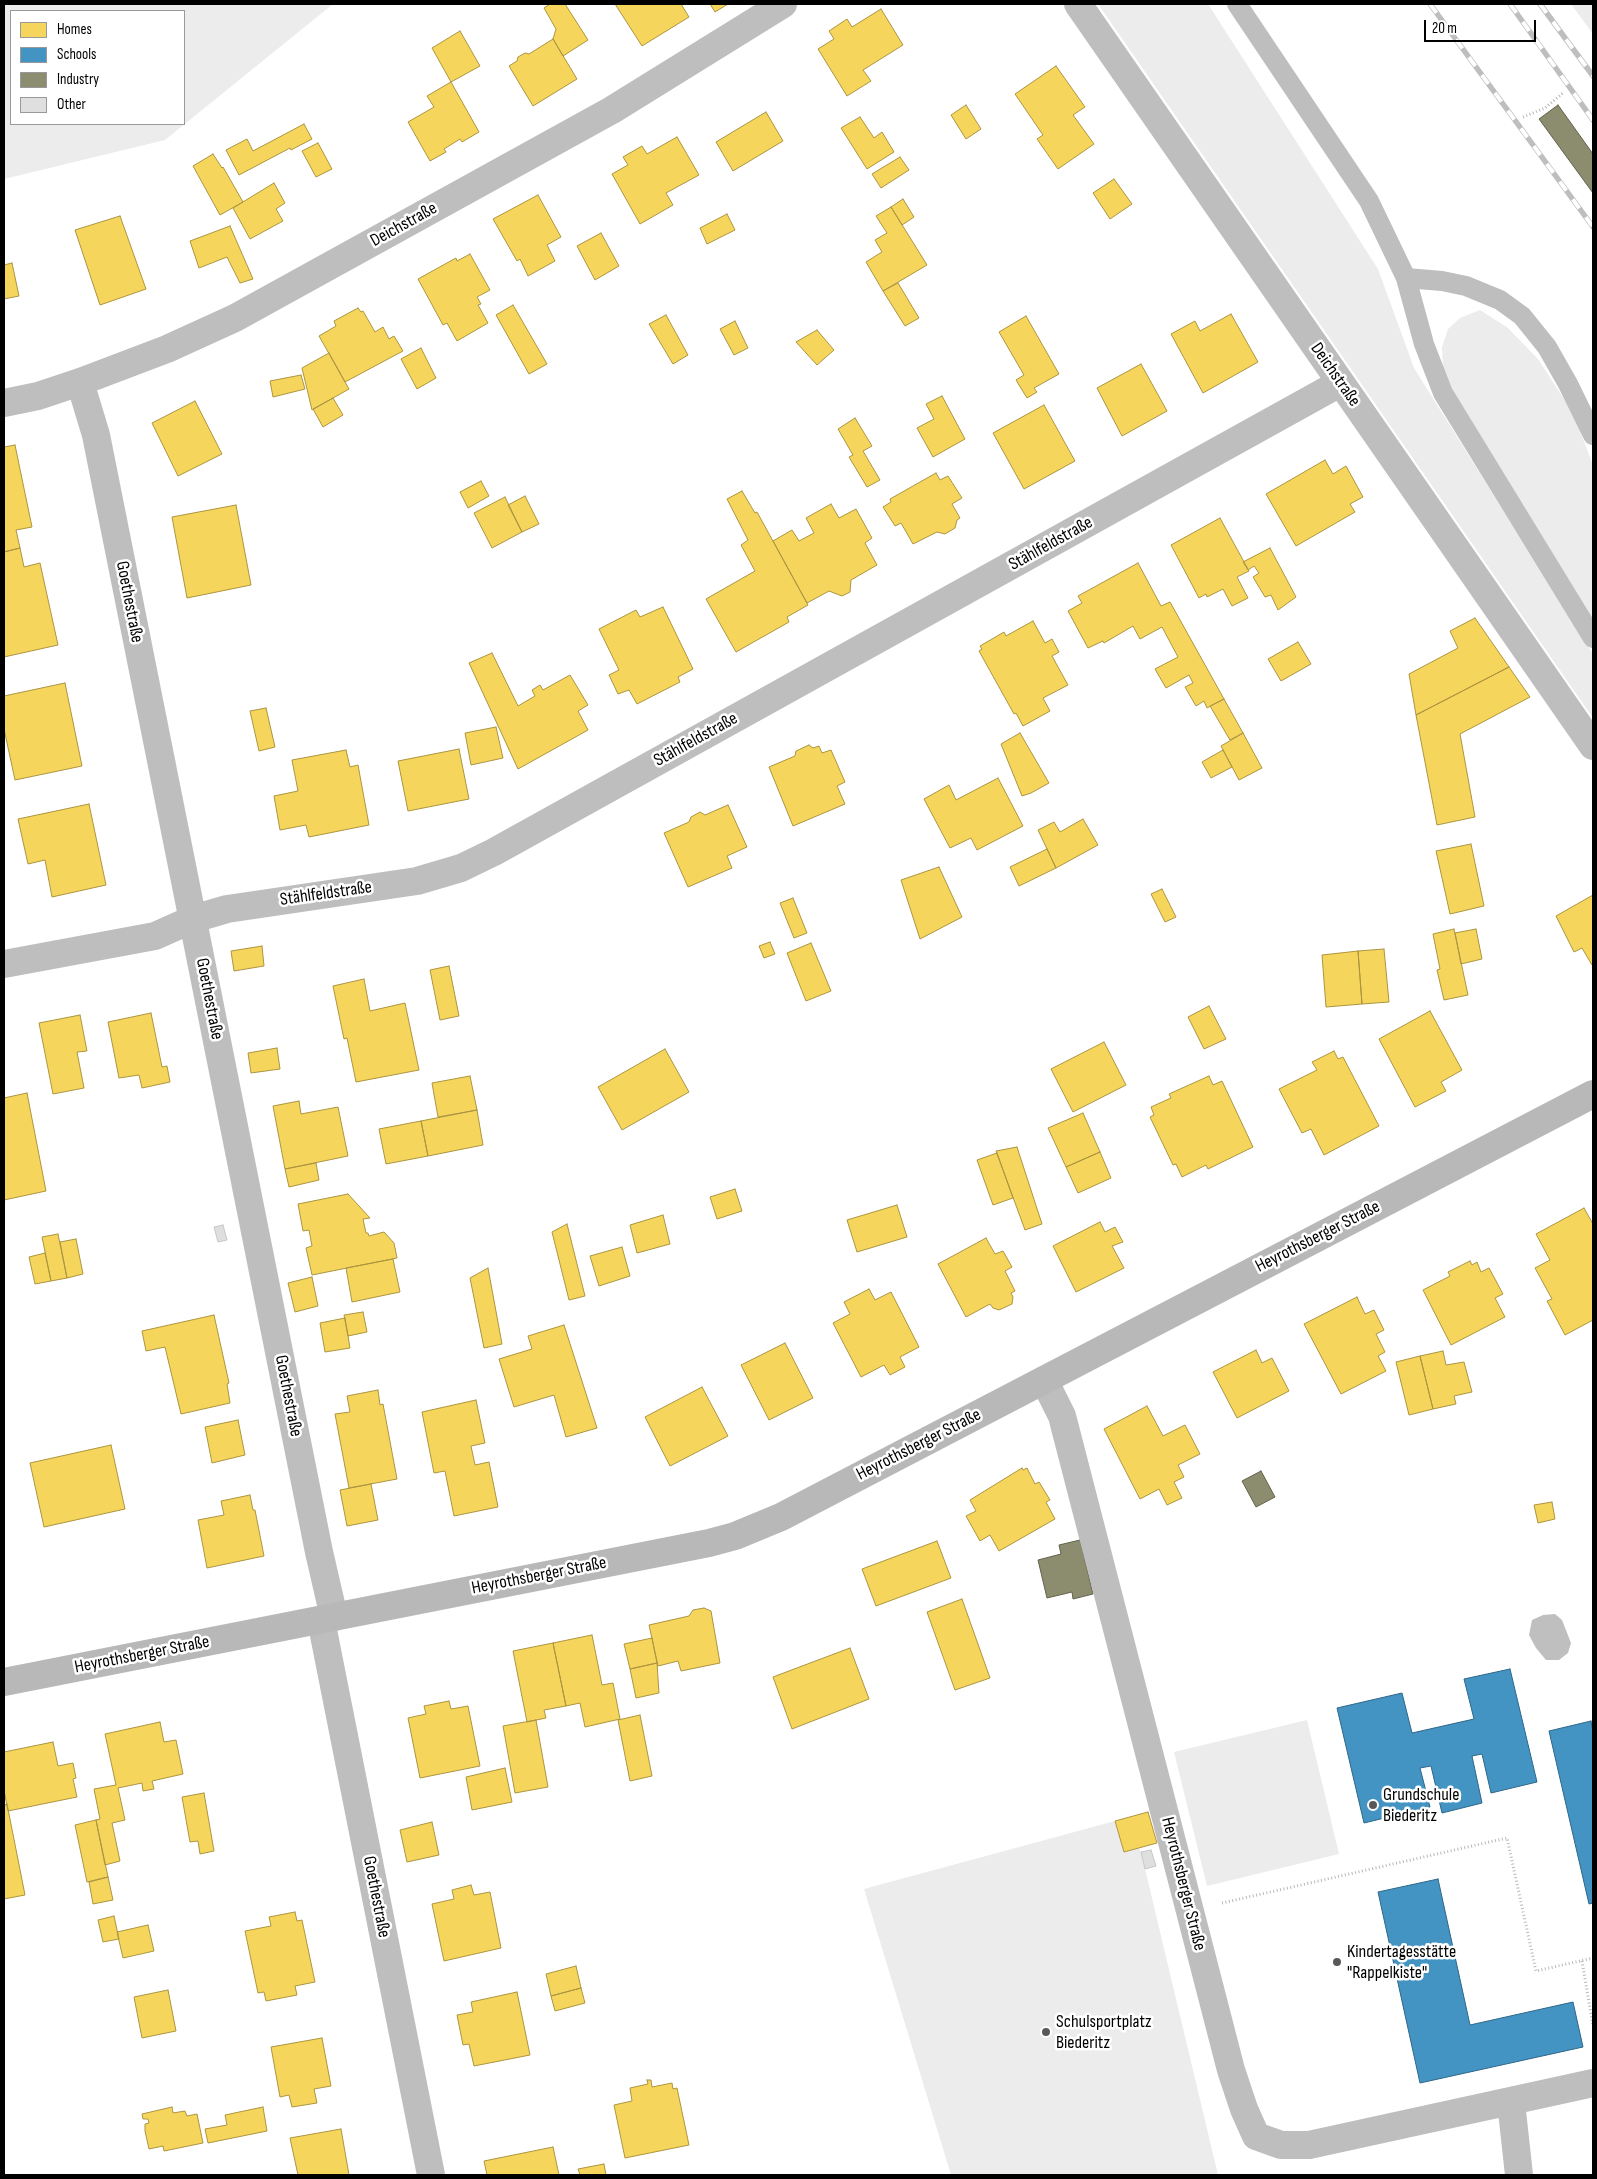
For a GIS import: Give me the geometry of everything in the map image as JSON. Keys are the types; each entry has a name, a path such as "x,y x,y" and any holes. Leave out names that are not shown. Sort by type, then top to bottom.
{"street":[{"name":"Deichstraße","path":"4,403 38,396 80,382 167,349 235,318 612,110 783,4"},
{"name":"Deichstraße","path":"1078,4 1593,746"},
{"name":"Goethestraße","path":"80,382 96,435 319,1552 328,1618 431,2175"},
{"name":"Stählfeldstraße","path":"4,964 155,936 193,920 228,909 417,881 461,868 1340,383"},
{"name":"Heyrothsberger Straße","path":"4,1682 700,1545 735,1536 781,1516 1593,1094"},
{"name":"Heyrothsberger Straße","path":"1044,1380 1062,1416 1231,2070 1244,2110 1256,2136 1281,2145 1309,2145 1593,2083"},
{"path":"1511,2102 1519,2175"}],"lane":[{"path":"1237,4 1369,201 1406,278 1424,344 1443,393 1593,638"},
{"path":"1406,278 1442,280 1466,286 1500,300 1522,316 1547,347 1593,435"}],"path":[{"path":"1523,117 1545,108 1563,93"},
{"path":"1190,1910 1507,1838 1536,1970 1593,1958"},
{"path":"1582,1961 1592,2010 1593,2026"}],"shaded area":[{"path":"4,4 333,4 185,124 185,10 10,10 10,125 184,125 165,140 4,179"},
{"path":"1098,4 1208,4 1378,269 1414,368 1593,654 1593,718"},
{"path":"1571,4 1593,4 1593,34"},
{"path":"1480,310 1508,328 1538,359 1573,413 1593,465 1593,622 1454,398 1443,370 1442,347 1448,329 1460,318"},
{"path":"1555,1614 1562,1620 1571,1643 1568,1653 1559,1660 1546,1660 1536,1648 1529,1635 1532,1620 1543,1615"},
{"path":"1307,1720 1339,1854 1207,1886 1174,1752"},
{"name":"Schulsportplatz Biederitz","path":"1115,1821 1124,1852 1139,1848 1141,1852 1218,2175 951,2175 864,1889"}],"building: Homes":[{"path":"550,4 565,4 588,40 563,56 553,39 556,29 544,8"},
{"path":"615,4 681,4 689,17 642,46"},
{"path":"710,4 728,4 715,12"},
{"path":"881,9 903,45 863,70 871,81 847,96 818,49 834,39 829,31 847,19 852,27"},
{"path":"460,31 480,66 451,82 432,48"},
{"path":"553,39 577,79 533,106 509,66 517,61 518,57 525,53 529,54"},
{"path":"1056,66 1085,107 1073,115 1094,144 1058,169 1037,139 1043,135 1015,94"},
{"path":"451,82 479,132 462,142 460,139 444,149 446,152 430,161 408,122 434,107 427,96"},
{"path":"966,105 981,129 966,139 951,115"},
{"path":"766,112 783,141 733,171 716,142"},
{"path":"860,117 874,138 882,132 894,152 867,169 841,128"},
{"path":"304,124 312,139 291,150 290,148 239,175 226,150 247,139 253,151"},
{"path":"677,137 699,175 666,193 673,205 640,224 612,174 628,165 623,157 642,146 647,154"},
{"path":"318,143 332,169 316,177 302,151"},
{"path":"213,154 223,167 243,202 220,215 193,166"},
{"path":"900,157 909,170 881,188 872,174"},
{"path":"1114,179 1132,204 1110,219 1093,193"},
{"path":"274,183 285,203 276,209 283,221 250,239 233,208"},
{"path":"538,195 561,237 547,245 555,261 528,276 520,259 517,261 493,219"},
{"path":"903,199 914,217 902,225 891,207"},
{"path":"891,207 927,265 883,291 866,262 882,252 875,240 887,233 876,216"},
{"path":"727,214 735,230 707,244 700,228"},
{"path":"120,216 146,289 100,305 75,230"},
{"path":"230,226 253,279 240,283 227,257 199,268 190,241"},
{"path":"601,233 619,266 595,280 577,246"},
{"path":"470,254 490,290 477,297 481,304 478,305 488,323 457,341 447,323 443,325 418,279 456,258 457,261"},
{"path":"12,263 19,296 4,299 4,265"},
{"path":"898,283 919,318 905,326 883,291"},
{"path":"513,305 547,364 529,374 496,315"},
{"path":"358,308 361,312 363,311 375,332 383,327 389,339 394,336 403,351 345,382 319,336 336,326 334,321"},
{"path":"1231,314 1258,362 1203,393 1171,334 1195,321 1200,331"},
{"path":"666,315 688,355 673,364 649,324"},
{"path":"1026,316 1059,374 1034,388 1037,392 1027,398 1016,380 1024,375 999,332"},
{"path":"735,321 748,348 734,355 720,329"},
{"path":"817,330 834,350 817,365 796,342"},
{"path":"421,348 436,378 417,389 401,359"},
{"path":"329,353 349,389 312,410 302,368"},
{"path":"1141,364 1167,411 1122,436 1097,388"},
{"path":"301,375 305,389 273,397 270,381"},
{"path":"942,396 965,439 933,457 917,428 934,419 926,404"},
{"path":"333,398 343,415 323,427 313,409"},
{"path":"195,401 222,454 178,476 152,423"},
{"path":"1044,405 1075,461 1024,489 993,433"},
{"path":"855,418 872,446 863,451 880,480 867,487 849,457 853,455 838,429"},
{"path":"15,445 32,527 16,530 20,548 4,552 4,447"},
{"path":"1325,460 1333,474 1346,466 1363,497 1350,504 1355,512 1296,546 1266,494"},
{"path":"936,473 940,480 948,476 962,498 952,504 960,518 957,520 955,528 945,534 937,532 913,544 901,523 895,526 883,507 891,502 890,499"},
{"path":"481,481 489,496 468,508 460,492"},
{"path":"742,491 755,513 757,512 808,605 787,617 789,622 736,652 706,599 755,571 741,545 748,540 727,499"},
{"path":"525,496 539,524 522,532 508,505"},
{"path":"505,497 522,532 492,548 474,513"},
{"path":"831,504 839,518 856,509 872,538 865,543 877,565 851,580 850,592 842,596 829,591 807,603 773,541 792,530 799,541 814,533 806,518"},
{"path":"236,505 251,585 187,598 172,517"},
{"path":"1220,518 1249,571 1237,577 1248,598 1232,606 1223,589 1207,597 1206,594 1199,598 1171,545"},
{"path":"20,548 24,567 40,563 58,645 4,657 4,552"},
{"path":"1270,548 1296,597 1278,610 1271,595 1265,597 1253,577 1259,573 1254,566 1248,570 1243,562"},
{"path":"1138,563 1161,606 1170,602 1224,699 1207,708 1204,701 1196,706 1185,687 1193,683 1189,675 1166,688 1155,669 1178,657 1162,627 1140,639 1133,626 1104,643 1103,641 1088,648 1068,611 1082,603 1078,596"},
{"path":"663,607 693,669 678,677 680,682 637,704 629,690 618,694 609,675 619,670 599,629 636,610 640,617"},
{"path":"1475,618 1509,667 1416,715 1409,674 1458,648 1450,631"},
{"path":"1033,621 1045,643 1052,639 1059,652 1052,656 1068,685 1043,698 1050,711 1023,726 1016,713 1014,714 979,651 982,649 980,646 1004,632 1006,636"},
{"path":"1298,642 1311,664 1281,681 1268,659"},
{"path":"492,653 518,706 535,696 532,690 540,685 543,690 570,675 588,705 578,711 588,730 518,769 469,663"},
{"path":"1509,667 1530,697 1460,734 1475,817 1437,825 1416,715"},
{"path":"65,683 82,766 15,780 4,729 4,696"},
{"path":"1224,699 1243,733 1230,740 1210,706"},
{"path":"266,708 275,747 259,751 250,711"},
{"path":"496,727 503,758 471,765 465,733"},
{"path":"1020,733 1049,783 1022,796 1001,744"},
{"path":"1243,733 1262,768 1239,780 1221,746"},
{"path":"809,745 813,748 819,746 822,753 831,750 845,782 837,786 845,804 793,826 769,767 795,756 796,751"},
{"path":"459,749 469,799 408,811 398,761"},
{"path":"346,750 350,767 358,765 369,825 309,837 306,825 280,830 274,796 298,791 292,760"},
{"path":"1223,750 1232,767 1211,778 1202,762"},
{"path":"998,778 1023,826 977,850 971,838 950,848 924,799 949,785 956,800"},
{"path":"89,804 106,885 52,897 45,860 28,864 18,819"},
{"path":"728,805 747,847 727,856 732,868 688,887 664,833 689,822 691,817 700,812 705,815"},
{"path":"1083,819 1098,845 1056,868 1038,830 1054,822 1060,832"},
{"path":"1471,844 1484,906 1450,914 1436,851"},
{"path":"1047,849 1056,868 1019,886 1010,867"},
{"path":"939,867 962,917 920,939 901,880"},
{"path":"1162,889 1176,917 1165,922 1151,894"},
{"path":"1593,895 1592,965 1582,948 1574,952 1556,916"},
{"path":"793,898 807,933 794,938 780,903"},
{"path":"1454,929 1468,995 1444,1000 1437,970 1440,969 1433,934"},
{"path":"1476,929 1482,959 1461,964 1455,933"},
{"path":"770,942 775,954 764,958 759,946"},
{"path":"811,943 831,991 806,1001 787,953"},
{"path":"262,946 264,966 234,971 231,951"},
{"path":"1384,949 1389,1002 1362,1004 1358,951"},
{"path":"1358,951 1362,1004 1326,1007 1322,955"},
{"path":"449,966 459,1016 440,1020 430,970"},
{"path":"364,979 370,1011 405,1003 419,1070 356,1082 347,1038 344,1039 333,986"},
{"path":"1209,1006 1226,1039 1204,1049 1188,1017"},
{"path":"1430,1011 1462,1070 1441,1082 1446,1091 1415,1107 1379,1039"},
{"path":"151,1013 162,1067 167,1066 170,1082 142,1088 139,1075 119,1078 108,1022"},
{"path":"80,1015 87,1051 77,1052 84,1088 53,1094 39,1023"},
{"path":"1104,1042 1126,1085 1073,1112 1051,1069"},
{"path":"277,1048 280,1069 251,1073 248,1053"},
{"path":"665,1049 689,1092 622,1130 598,1087"},
{"path":"1334,1051 1338,1059 1343,1057 1379,1126 1324,1155 1311,1129 1302,1133 1279,1089 1317,1070 1312,1062"},
{"path":"470,1076 477,1110 438,1117 432,1083"},
{"path":"1209,1076 1213,1085 1222,1081 1253,1147 1208,1169 1206,1165 1182,1177 1176,1164 1173,1165 1150,1117 1154,1115 1151,1107 1171,1098 1169,1094"},
{"path":"27,1093 46,1191 4,1200 4,1098"},
{"path":"299,1101 301,1114 338,1107 348,1156 285,1169 273,1106"},
{"path":"477,1110 483,1145 428,1156 421,1121"},
{"path":"1083,1113 1100,1152 1066,1167 1048,1128"},
{"path":"421,1121 428,1156 386,1164 379,1129"},
{"path":"1017,1147 1042,1224 1025,1230 996,1151"},
{"path":"1100,1152 1111,1178 1078,1193 1066,1167"},
{"path":"997,1153 1013,1198 993,1205 977,1160"},
{"path":"316,1163 319,1180 289,1187 285,1169"},
{"path":"735,1189 742,1211 717,1219 710,1197"},
{"path":"348,1194 370,1218 363,1219 366,1233 369,1236 384,1232 394,1243 397,1258 312,1275 306,1248 312,1246 309,1230 303,1231 298,1204"},
{"path":"897,1205 907,1237 857,1252 847,1220"},
{"path":"1584,1208 1593,1224 1593,1320 1565,1335 1547,1301 1552,1299 1535,1268 1550,1260 1536,1234"},
{"path":"663,1215 670,1244 637,1253 630,1225"},
{"path":"1100,1222 1105,1232 1115,1227 1123,1242 1112,1246 1124,1268 1076,1292 1053,1246"},
{"path":"567,1224 585,1296 569,1300 552,1232"},
{"path":"58,1234 67,1278 51,1281 42,1237"},
{"path":"986,1238 995,1254 1003,1251 1012,1267 1005,1271 1015,1291 1011,1293 1013,1297 1012,1304 999,1310 993,1308 990,1304 966,1317 938,1264"},
{"path":"76,1239 83,1274 67,1278 60,1242"},
{"path":"622,1247 630,1276 599,1286 590,1256"},
{"path":"45,1253 51,1281 35,1284 29,1257"},
{"path":"393,1259 400,1292 352,1302 346,1268"},
{"path":"1470,1261 1472,1265 1477,1262 1481,1272 1489,1268 1503,1294 1495,1298 1505,1317 1451,1345 1423,1290 1450,1276 1448,1272"},
{"path":"488,1268 502,1344 484,1348 470,1278"},
{"path":"312,1277 318,1306 295,1312 288,1283"},
{"path":"869,1289 875,1300 891,1292 919,1347 900,1357 905,1367 890,1375 884,1365 861,1377 833,1323 850,1314 844,1302"},
{"path":"1357,1297 1365,1314 1374,1310 1384,1330 1376,1334 1385,1352 1378,1356 1386,1371 1341,1394 1304,1324"},
{"path":"363,1312 367,1332 348,1336 344,1315"},
{"path":"214,1315 229,1383 227,1384 230,1403 181,1414 165,1347 146,1351 142,1331"},
{"path":"345,1318 350,1348 325,1352 320,1323"},
{"path":"564,1325 597,1428 566,1437 554,1395 514,1407 499,1359 532,1349 528,1336"},
{"path":"785,1343 813,1398 769,1420 741,1365"},
{"path":"1256,1350 1262,1363 1272,1358 1289,1391 1237,1418 1213,1372"},
{"path":"1443,1351 1446,1365 1464,1362 1472,1392 1454,1396 1456,1404 1433,1409 1420,1356"},
{"path":"1420,1356 1433,1409 1409,1415 1396,1362"},
{"path":"702,1387 728,1436 670,1466 645,1417"},
{"path":"378,1390 380,1405 383,1404 397,1479 349,1488 335,1414 350,1412 347,1396"},
{"path":"476,1400 485,1443 471,1446 475,1465 489,1462 498,1507 454,1516 445,1471 434,1473 422,1412"},
{"path":"1147,1406 1163,1436 1185,1425 1200,1454 1178,1465 1184,1477 1174,1482 1182,1498 1167,1505 1159,1489 1140,1499 1104,1429"},
{"path":"238,1420 245,1455 212,1463 205,1427"},
{"path":"111,1445 125,1509 44,1527 30,1463"},
{"path":"1022,1468 1023,1470 1027,1468 1035,1484 1039,1482 1050,1500 1046,1502 1055,1519 999,1551 990,1535 980,1541 966,1516 976,1511 970,1500"},
{"path":"371,1484 378,1520 347,1526 340,1490"},
{"path":"250,1495 253,1510 255,1510 264,1556 207,1568 198,1520 224,1515 221,1501"},
{"path":"1552,1502 1555,1519 1538,1523 1534,1505"},
{"path":"937,1541 951,1578 876,1606 862,1569"},
{"path":"962,1599 990,1678 955,1690 927,1612"},
{"path":"704,1608 711,1611 720,1663 681,1671 678,1661 658,1666 649,1625 689,1616 693,1610"},
{"path":"592,1635 602,1685 613,1683 620,1719 585,1727 580,1703 566,1706 553,1643"},
{"path":"652,1638 657,1663 630,1669 624,1644"},
{"path":"553,1643 566,1706 544,1710 546,1718 527,1722 513,1651"},
{"path":"850,1648 869,1699 792,1729 773,1677"},
{"path":"657,1663 659,1693 636,1698 630,1669"},
{"path":"449,1701 451,1709 468,1706 480,1766 420,1778 408,1718 426,1714 424,1706"},
{"path":"640,1715 652,1776 630,1781 618,1720"},
{"path":"536,1720 548,1787 515,1793 503,1726"},
{"path":"160,1722 164,1742 176,1740 183,1774 152,1781 154,1789 143,1791 142,1783 118,1788 125,1820 112,1823 120,1861 105,1865 96,1820 100,1819 94,1789 116,1785 105,1734"},
{"path":"53,1742 58,1766 73,1763 76,1778 73,1779 77,1797 8,1811 4,1790 4,1752"},
{"path":"505,1768 512,1802 472,1810 466,1777"},
{"path":"204,1793 214,1851 200,1854 198,1841 190,1842 182,1797"},
{"path":"7,1804 25,1895 4,1899 4,1805"},
{"path":"1148,1812 1157,1843 1124,1852 1115,1821"},
{"path":"96,1820 108,1877 87,1882 75,1825"},
{"path":"432,1822 439,1855 407,1862 400,1830"},
{"path":"108,1877 113,1900 93,1904 89,1882"},
{"path":"471,1885 474,1895 490,1892 501,1948 444,1961 432,1904 454,1899 452,1890"},
{"path":"295,1912 297,1921 302,1920 315,1982 295,1986 297,1995 266,2001 264,1992 258,1993 245,1931 271,1926 269,1917"},
{"path":"114,1916 119,1939 103,1942 98,1920"},
{"path":"148,1925 154,1951 123,1958 117,1932"},
{"path":"576,1966 581,1988 551,1996 546,1974"},
{"path":"581,1988 585,2003 555,2011 551,1996"},
{"path":"168,1990 176,2031 142,2038 134,1997"},
{"path":"517,1992 530,2055 474,2066 469,2044 463,2045 457,2015 473,2012 471,2002"},
{"path":"322,2038 331,2086 314,2089 317,2103 292,2107 289,2095 280,2097 271,2047"},
{"path":"647,2080 651,2080 652,2087 672,2083 673,2089 677,2088 689,2145 625,2158 614,2105 632,2101 630,2088 648,2084"},
{"path":"172,2107 173,2113 185,2111 187,2116 197,2114 203,2143 164,2151 163,2146 149,2149 145,2124 149,2123 148,2119 143,2119 142,2114"},
{"path":"263,2107 267,2131 208,2143 205,2129 227,2125 225,2115"},
{"path":"341,2129 349,2175 298,2175 290,2138"},
{"path":"553,2147 559,2175 487,2175 484,2161"},
{"path":"604,2164 606,2175 580,2175 578,2169"}],"building: Schools":[{"path":"1510,1669 1537,1782 1491,1793 1482,1754 1472,1756 1482,1803 1442,1813 1431,1766 1420,1768 1430,1807 1364,1823 1337,1708 1402,1693 1412,1733 1474,1719 1464,1679"},
{"path":"1591,1721 1593,1732 1593,1903 1589,1904 1549,1731"},
{"path":"1438,1879 1470,2025 1573,2002 1583,2047 1420,2083 1378,1892"}],"building: Industry":[{"path":"1558,105 1593,154 1593,193 1539,119"},
{"path":"1261,1471 1275,1497 1256,1507 1242,1481"},
{"path":"1080,1540 1093,1594 1073,1599 1072,1592 1047,1598 1038,1560 1061,1554 1059,1545"}],"building: Other":[{"path":"223,1225 227,1240 218,1242 214,1227"},
{"path":"1151,1850 1156,1866 1145,1869 1141,1852"}],"railway":[{"path":"1430,4 1593,227"},
{"path":"1510,4 1593,120"},
{"path":"1540,4 1593,76"}],"place":[{"name":"Grundschule Biederitz","path":"1373,1805"},
{"name":"Kindertagesstätte \"Rappelkiste\"","path":"1337,1962"},
{"name":"Schulsportplatz Biederitz","path":"1046,2032"}]}
